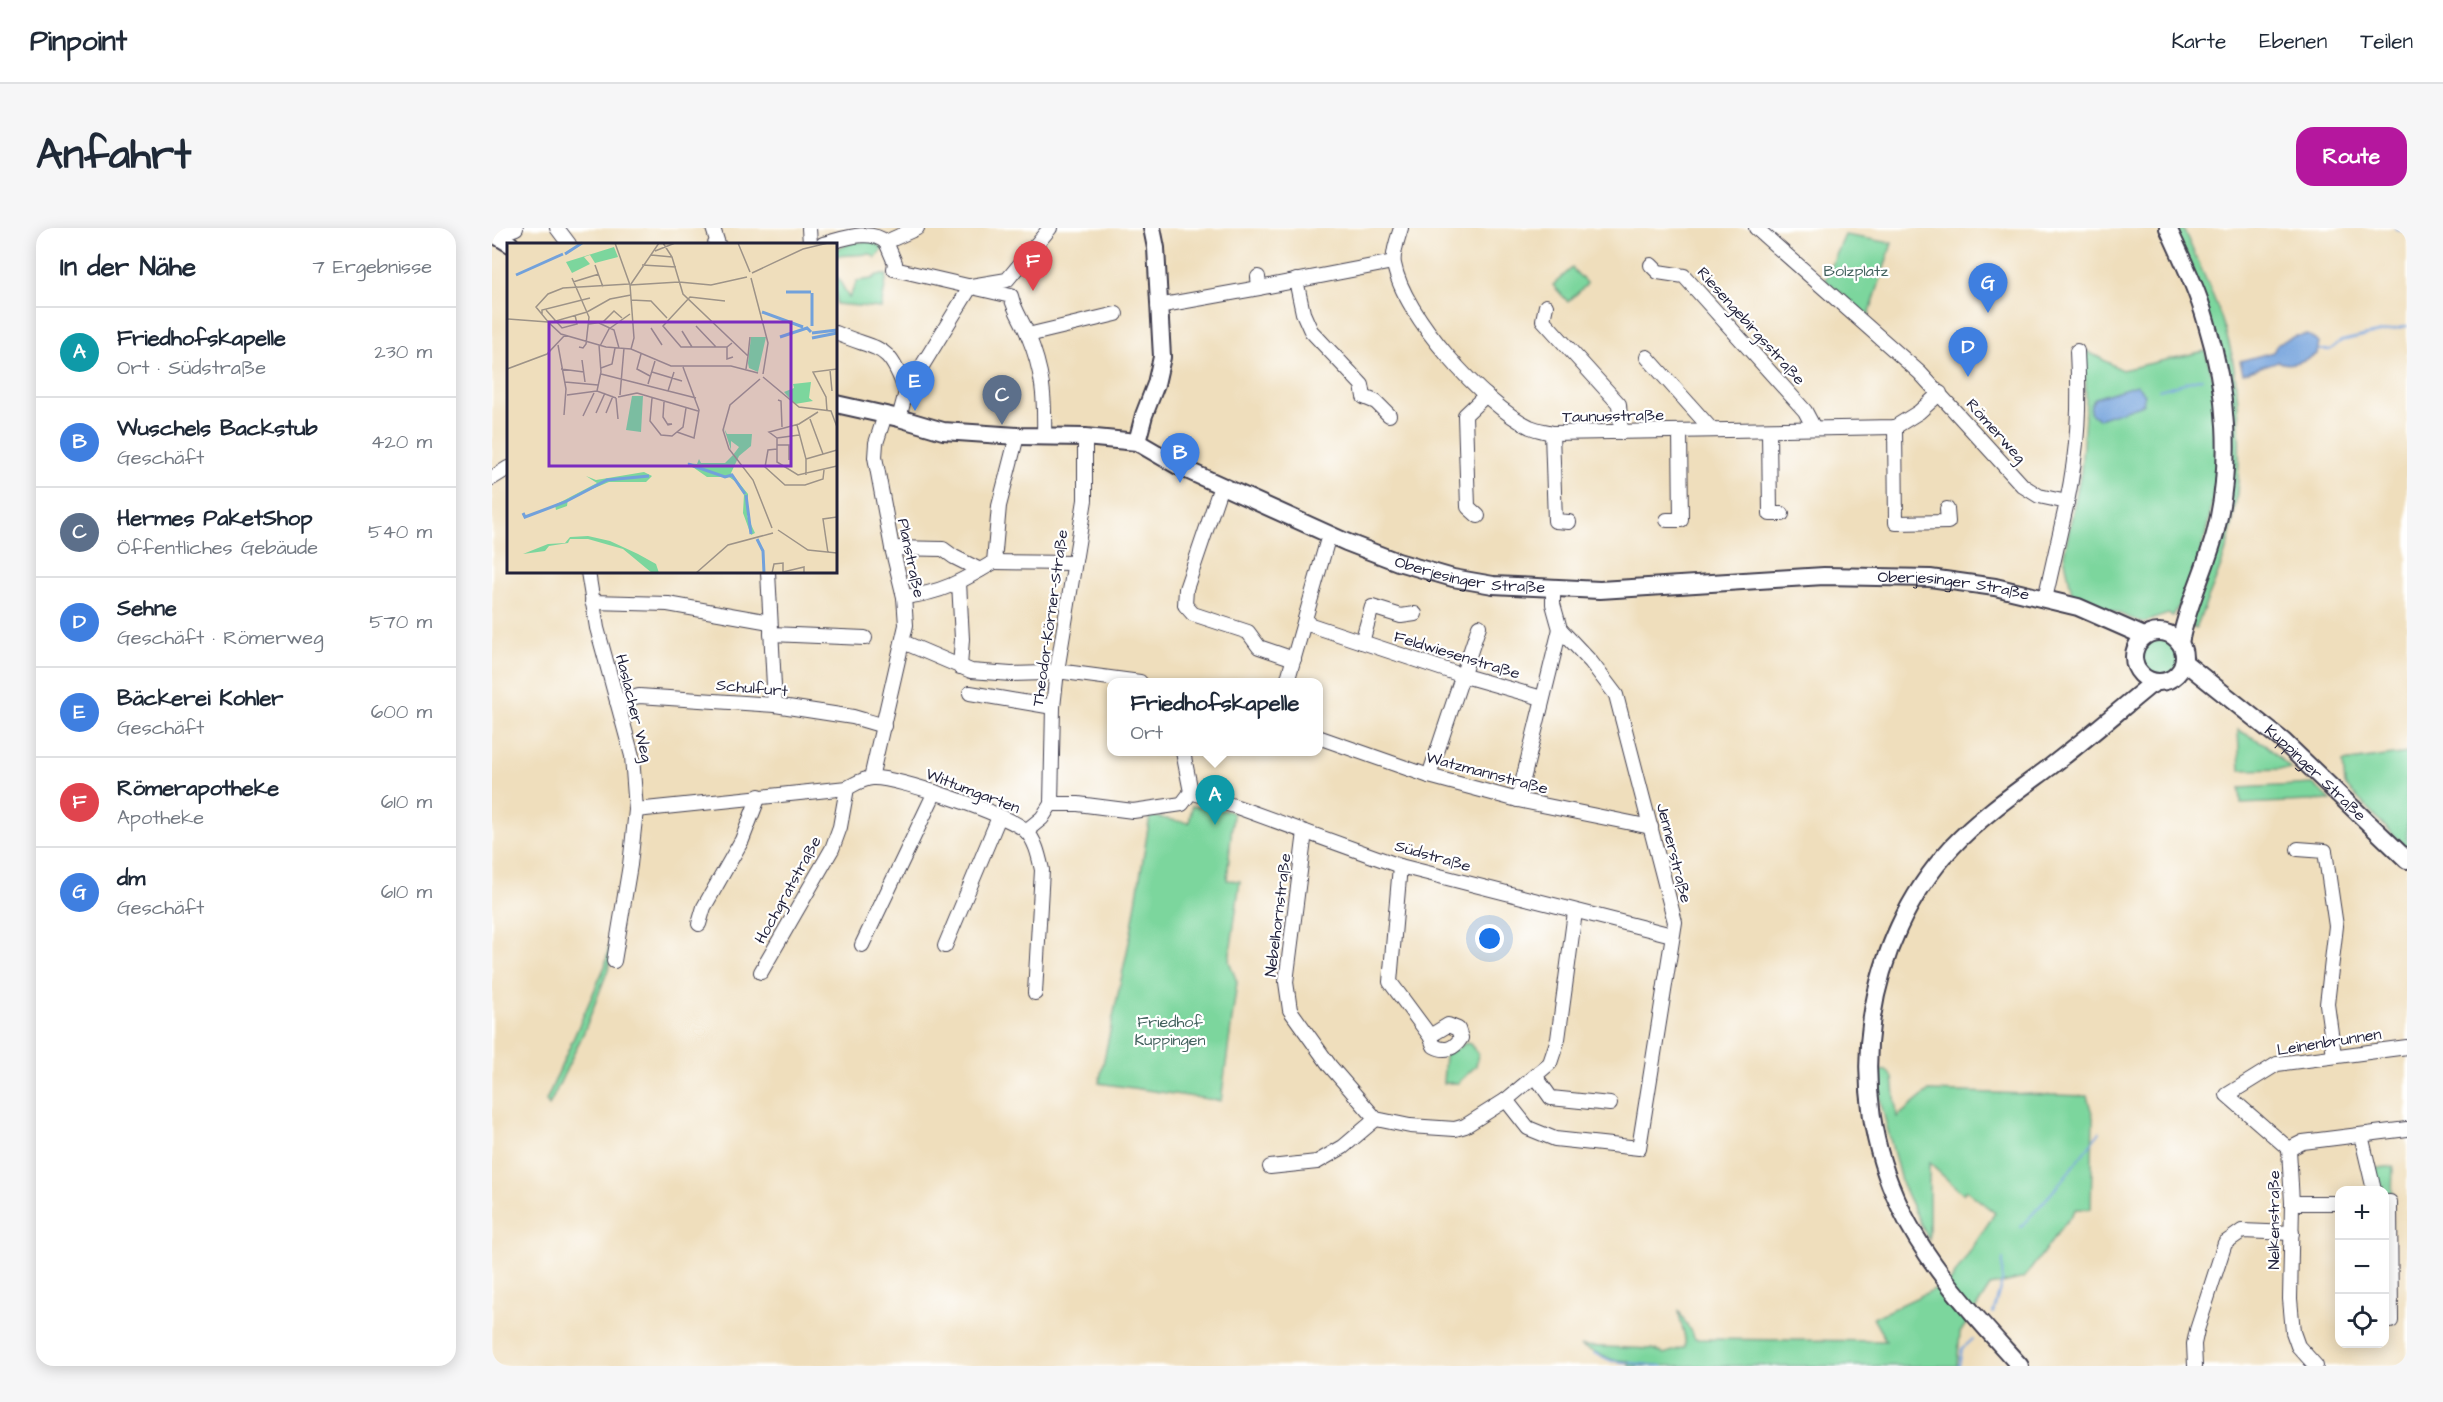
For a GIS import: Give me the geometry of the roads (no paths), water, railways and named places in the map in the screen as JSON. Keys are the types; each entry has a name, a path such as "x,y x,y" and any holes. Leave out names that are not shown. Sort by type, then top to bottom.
{"main road":[{"path":"837,404 892,416 943,431 1044,437 1085,436 1137,442 1156,384 1162,357 1156,248 1152,228"},
{"path":"2168,228 2206,320 2218,366 2224,410 2225,459 2221,504 2214,535 2192,597 2180,643"},
{"name":"Oberjesinger Straße","path":"1137,442 1180,467 1329,535 1398,562 1454,578 1493,585 1618,589 1773,578 1893,575 1953,580 2049,601"},
{"path":"2164,632 2192,597"},
{"path":"2049,601 2078,607 2144,636"},
{"path":"2049,601 2106,630 2134,652"},
{"path":"2164,632 2173,636 2180,643 2184,652 2184,662 2174,677 2166,682 2147,680 2137,670 2134,652 2144,636 2164,632"},
{"name":"Kuppinger Straße","path":"2184,662 2283,741 2407,860"},
{"path":"2107,720 2133,686 2137,670"},
{"name":"Kuppinger Straße","path":"2174,677 2219,691"},
{"path":"2019,1365 1992,1336 1922,1247 1900,1208 1887,1177 1874,1130 1868,1084 1868,1052 1874,1004 1887,954 1899,927 1914,898 1941,859 1982,818 2157,682"}],"street":[{"path":"499,235 516,228"},
{"path":"557,228 568,243"},
{"path":"713,228 718,243"},
{"path":"809,228 810,243"},
{"path":"886,242 917,228"},
{"path":"971,286 1007,280 1050,228"},
{"path":"1158,306 1258,282 1296,280 1393,262 1401,228"},
{"name":"Römerweg","path":"1756,228 1920,373 2023,486 2039,496 2067,502"},
{"path":"828,243 866,235 878,235 886,242 895,263 894,269 1011,296"},
{"name":"Taunusstraße","path":"1393,262 1407,302 1428,334 1486,395 1505,412 1532,428 1552,433 1895,427"},
{"name":"Riesengebirgsstraße","path":"1651,265 1658,272 1684,276 1805,411 1814,428"},
{"path":"1007,280 1041,375 1045,397 1044,437"},
{"path":"1296,280 1303,313 1311,331 1362,385 1364,397 1376,402 1389,415"},
{"name":"Planstraße","path":"871,778 906,625 904,597 892,548 875,457 876,443 971,286"},
{"path":"1546,306 1544,320 1619,404 1620,432"},
{"path":"1028,335 1116,315"},
{"path":"837,333 880,349 891,357 906,392"},
{"path":"2049,601 2074,468 2079,420 2077,351"},
{"path":"1647,357 1712,430"},
{"path":"1940,393 1919,412 1895,427 1896,523 1948,522 1947,509"},
{"path":"1478,516 1468,507 1465,415 1486,395"},
{"path":"1769,430 1770,514 1782,514"},
{"path":"1667,520 1681,520 1680,431"},
{"path":"1552,433 1555,521 1569,522"},
{"path":"994,562 999,506 1017,436"},
{"name":"Theodor-Körner-Straße","path":"1051,804 1053,707 1085,500 1085,436"},
{"path":"492,478 507,469"},
{"path":"1221,486 1186,589 1185,605 1193,614 1248,632 1259,647 1294,659"},
{"path":"1288,678 1329,535"},
{"path":"892,548 943,549 980,570"},
{"path":"904,597 929,595 959,582 994,562 1074,563"},
{"name":"Haslacher Weg","path":"588,573 592,602 632,756 636,810 630,865 614,961"},
{"path":"768,573 775,705"},
{"path":"959,582 962,639 960,667"},
{"name":"Jennerstraße","path":"1506,1100 1528,1128 1556,1139 1639,1148 1675,922 1616,695 1591,662 1560,629 1552,604 1552,588"},
{"path":"592,602 668,604 771,628 864,638"},
{"name":"Feldwiesenstraße","path":"1362,642 1372,607 1401,616 1415,614"},
{"name":"Feldwiesenstraße","path":"1305,623 1461,675 1542,698"},
{"path":"1429,776 1479,626"},
{"path":"1518,800 1560,629"},
{"path":"903,642 960,667 988,674 1046,674 1057,670 1112,678"},
{"path":"970,693 1053,707"},
{"name":"Schulfurt","path":"617,702 639,696 775,705 853,717 884,726"},
{"name":"Watzmannstraße","path":"1323,738 1429,776 1518,800 1651,827"},
{"path":"1026,831 1041,818 1051,804 1078,804 1133,811 1182,804 1191,792 1184,756"},
{"path":"636,810 847,788 871,778"},
{"name":"Wittumgarten","path":"871,778 934,792 999,817 1026,831 1038,851 1042,870 1035,993"},
{"name":"Hochgratstraße","path":"761,972 832,849 840,827 847,788"},
{"path":"862,945 934,792"},
{"name":"Südstraße","path":"1191,792 1400,866 1672,935"},
{"path":"699,924 704,907 742,840 759,796"},
{"path":"945,946 999,817"},
{"name":"Nebelhornstraße","path":"1305,832 1286,982 1290,1010 1330,1066 1376,1119"},
{"path":"2298,849 2325,851 2336,926 2327,1004 2334,1055"},
{"path":"1400,866 1390,982 1430,1036"},
{"path":"1270,1167 1317,1162 1343,1147 1376,1119 1410,1126 1455,1129 1477,1121 1536,1077 1550,1063 1558,1039 1575,912"},
{"name":"Leinenbrunnen","path":"2228,1095 2277,1064 2407,1047"},
{"path":"1536,1077 1551,1098 1610,1104"},
{"name":"Nelkenstraße","path":"2228,1095 2289,1149 2292,1203 2290,1299 2293,1332 2302,1352 2316,1366"},
{"path":"2289,1149 2303,1142 2407,1130"},
{"path":"2361,1135 2373,1186"},
{"path":"2389,1202 2391,1321"},
{"path":"2292,1203 2335,1203"},
{"path":"2195,1366 2194,1344 2197,1330 2225,1244 2242,1231 2292,1233"}],"water":[{"path":"2308,335 2319,343 2317,354 2298,362 2287,364 2278,361 2243,373 2240,361 2273,352 2278,343 2295,336"},
{"path":"2137,385 2145,394 2143,404 2099,419 2090,413 2091,404 2095,398"}],"waterway":[{"path":"2395,228 2407,232"},
{"path":"2319,350 2330,350 2341,341 2407,326"},
{"path":"2159,390 2202,378"},
{"path":"2021,1227 2055,1189 2100,1132"},
{"path":"1993,1313 2002,1282 2003,1259"},
{"path":"1959,1366 1962,1349 1973,1339"},
{"path":"1594,1353 1612,1361 1662,1366"}],"place":[{"name":"Römerapotheke","path":"1033,291"},
{"name":"dm","path":"1988,313"},
{"name":"Sehne","path":"1968,377"},
{"name":"Bäckerei Kohler","path":"915,411"},
{"name":"Hermes PaketShop","path":"1002,425"},
{"name":"Wuschels Backstub","path":"1180,483"},
{"name":"Friedhofskapelle","path":"1215,825"}],"park label":[{"name":"Bolzplatz","path":"1856,271"},
{"name":"Friedhof Kuppingen","path":"1170,1031"}]}
